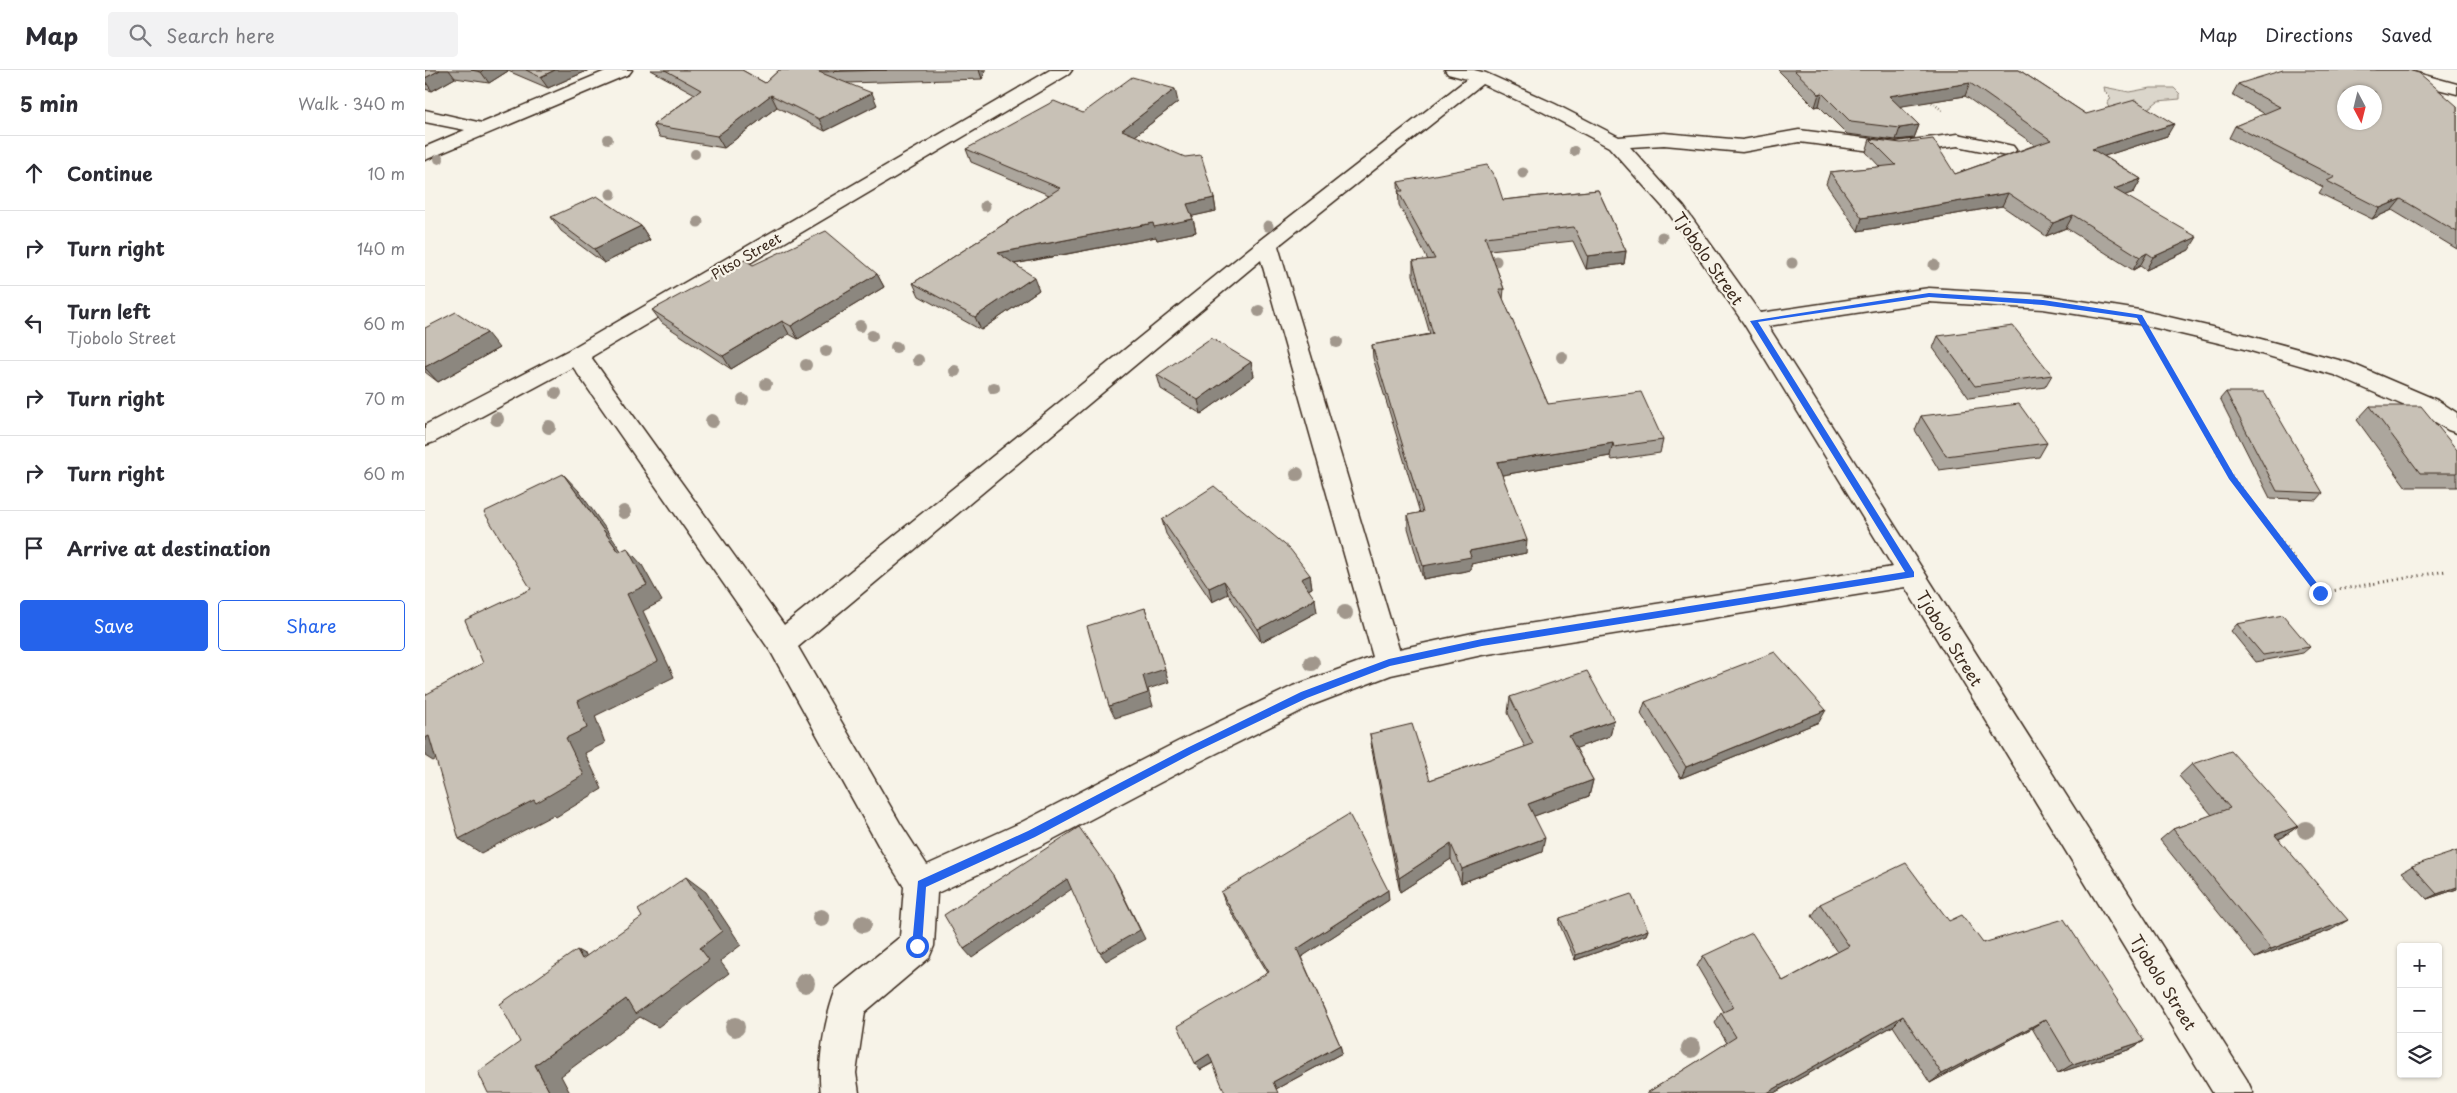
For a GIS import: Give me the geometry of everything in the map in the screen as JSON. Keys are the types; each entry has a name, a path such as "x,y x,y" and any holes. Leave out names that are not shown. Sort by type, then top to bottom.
{"street":[{"path":"425,154 623,70"},
{"name":"Pitso Street","path":"425,436 577,355 1063,70"},
{"name":"Tjobolo Street","path":"1454,70 1480,77 1549,108 1616,143 1677,211 1754,321 2234,1093"},
{"path":"2386,70 2457,88"},
{"path":"781,644 1267,244 1480,77"},
{"path":"425,116 484,129"},
{"path":"1616,143 1664,139 1742,146 1799,136 1896,148 1959,140 2005,150"},
{"path":"1267,244 1389,663"},
{"path":"1754,321 1929,295 2043,302 2139,317 2246,342 2342,369 2430,407 2457,424"},
{"path":"577,355 781,644 889,834 921,884 917,946 849,1002 837,1073 840,1093"},
{"path":"921,884 1031,834 1190,751 1304,695 1389,663 1482,643 1911,574"}],"path":[{"path":"1919,93 1958,122 1959,140"},
{"path":"2139,317 2232,477 2327,602"},
{"path":"2320,593 2446,571"}],"shaded area":[{"path":"2104,87 2129,92 2151,88 2174,88 2180,94 2180,99 2158,101 2149,108 2138,111 2110,109 2107,104 2111,98 2105,92"}],"building":[{"path":"425,70 440,70 425,78"},
{"path":"526,70 555,70 540,77"},
{"path":"665,70 742,70 765,83 779,70 887,70 819,72 872,93 819,119 771,95 717,136 653,125 701,90"},
{"path":"1794,70 2019,70 2086,114 2135,100 2174,124 2092,149 2141,179 2114,189 2197,237 2153,257 2147,253 2140,257 2073,215 2053,223 2008,193 1862,218 1830,172 1896,165 1870,139 1901,143 1933,139 1955,174 2051,140 1970,83 1889,96 1919,125 1900,128 1851,122 1822,93 1819,94"},
{"path":"2283,70 2408,70 2419,73 2457,106 2457,232 2401,199 2380,208 2327,181 2335,177 2235,126 2280,107 2238,84"},
{"path":"1132,77 1175,89 1122,130 1185,157 1201,155 1214,198 1187,204 1193,219 1154,227 1153,223 998,253 1034,277 975,317 913,283 1060,188 966,149 1054,101 1083,113"},
{"path":"1487,165 1496,179 1503,200 1598,190 1626,251 1588,256 1574,227 1485,237 1504,289 1499,289 1548,404 1641,392 1663,440 1614,447 1613,443 1497,462 1527,540 1469,551 1471,557 1423,566 1408,515 1423,512 1372,345 1433,334 1413,261 1435,259 1398,191 1403,191 1398,182"},
{"path":"597,196 641,226 594,249 551,217"},
{"path":"826,231 877,274 791,326 782,321 723,356 652,310 745,260 753,265"},
{"path":"456,312 487,333 425,367 425,328"},
{"path":"2013,326 2052,375 1975,386 1938,336"},
{"path":"1211,338 1251,362 1198,400 1157,375"},
{"path":"2226,392 2264,392 2323,493 2277,491"},
{"path":"2019,404 2047,443 1946,456 1921,416"},
{"path":"2370,406 2421,406 2457,450 2457,473 2420,473"},
{"path":"563,474 619,552 627,548 647,585 627,594 658,661 578,701 587,728 566,738 584,775 536,803 534,800 459,839 429,736 425,738 425,695 483,663 465,620 531,589 484,512"},
{"path":"1214,486 1290,549 1310,575 1301,579 1315,599 1258,629 1224,581 1209,588 1162,520"},
{"path":"1145,608 1165,669 1143,676 1148,693 1109,706 1087,626"},
{"path":"2283,615 2310,647 2263,655 2237,624"},
{"path":"1775,652 1826,710 1686,767 1645,702"},
{"path":"1587,671 1614,720 1569,736 1593,780 1528,804 1545,838 1462,869 1451,844 1399,878 1370,734 1412,724 1430,780 1533,744 1510,697"},
{"path":"2231,751 2298,826 2275,835 2348,920 2271,949 2173,829 2230,808 2192,764"},
{"path":"1349,814 1388,890 1297,949 1340,1045 1273,1082 1278,1093 1225,1093 1209,1054 1195,1063 1178,1026 1269,972 1221,892"},
{"path":"1079,827 1113,875 1140,930 1100,953 1067,879 964,949 944,915"},
{"path":"2457,851 2457,887 2437,894 2412,866"},
{"path":"1906,863 1949,921 1962,915 1983,943 2064,919 2144,1041 2073,1064 2046,1019 1942,1074 1903,1016 1767,1093 1647,1093 1736,1037 1721,1013 1734,1007 1703,956 1752,933 1783,981 1849,946 1820,904"},
{"path":"686,877 722,931 700,948 709,960 635,1014 626,999 535,1065 550,1093 488,1093 478,1072 520,1042 500,1004 577,950 582,959 642,917 638,910"},
{"path":"1631,894 1648,930 1576,955 1560,918"}],"route":[{"path":"917,946 921,884 1031,834 1190,751 1304,695 1389,663 1482,643 1911,574 1754,321 1929,295 2043,302 2139,317 2232,477 2320,593"}]}
